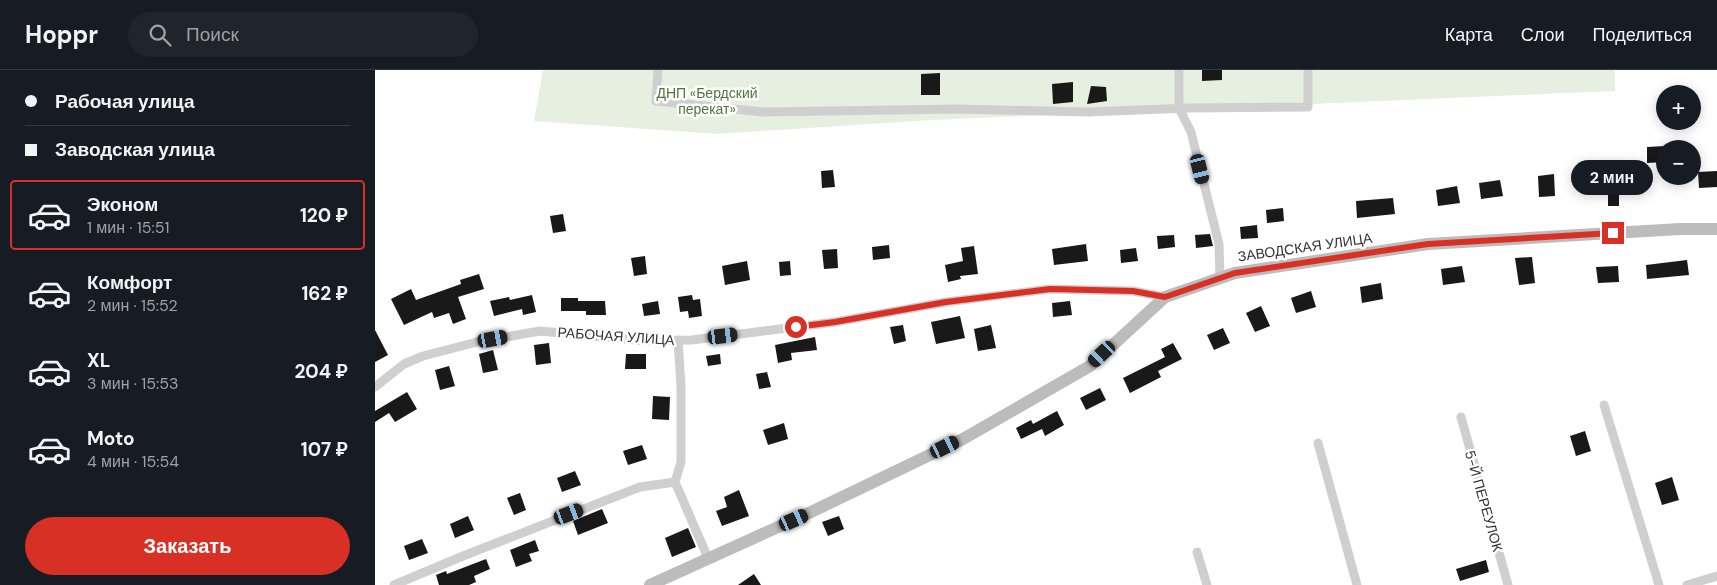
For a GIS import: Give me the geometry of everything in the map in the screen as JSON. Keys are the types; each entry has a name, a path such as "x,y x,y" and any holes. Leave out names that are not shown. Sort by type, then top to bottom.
{"street":[{"path":"658,70 656,101 763,112 957,109 1087,112 1179,108 1308,107 1309,70"},
{"path":"1179,70 1179,108 1191,132 1219,244 1219,278"},
{"name":"ЗАВОДСКАЯ УЛИЦА","path":"650,585 811,512 963,439 1089,366 1165,297 1219,278 1235,273 1428,244 1717,229"},
{"name":"РАБОЧАЯ УЛИЦА","path":"375,387 404,364 423,356 477,342 540,331 647,341 692,340 835,322 946,302 1050,289 1133,291 1165,297"},
{"path":"678,340 681,386 681,462 675,482 708,558"},
{"path":"1604,405 1659,585"},
{"name":"5-Й ПЕРЕУЛОК","path":"1461,417 1508,585"},
{"path":"1318,443 1357,585"},
{"path":"394,585 640,487 675,482"},
{"path":"1197,552 1207,585"},
{"path":"1687,585 1717,576"}],"green space":[{"name":"ДНП «Бердский перекат»","path":"543,70 1615,70 1615,91 932,120 716,134 534,121"}],"building":[{"path":"1202,70 1222,70 1222,80 1202,81"},
{"path":"940,73 940,95 921,95 921,74"},
{"path":"1073,82 1073,102 1053,104 1052,84"},
{"path":"1091,86 1106,87 1107,101 1087,104"},
{"path":"1656,146 1656,162 1647,163 1647,147"},
{"path":"833,170 835,187 822,188 821,171"},
{"path":"1717,171 1717,187 1699,188 1699,185 1701,185 1701,172"},
{"path":"1554,174 1555,196 1539,197 1538,176"},
{"path":"1500,180 1503,196 1481,199 1479,183"},
{"path":"1457,186 1460,203 1438,206 1436,190"},
{"path":"1608,190 1619,190 1619,206 1608,206"},
{"path":"1393,198 1395,214 1357,218 1356,201"},
{"path":"1283,208 1284,221 1267,223 1266,210"},
{"path":"563,214 566,231 553,233 550,216"},
{"path":"1257,225 1258,238 1241,239 1240,227"},
{"path":"1210,234 1213,246 1196,248 1195,235"},
{"path":"1174,235 1175,247 1158,249 1157,236"},
{"path":"1086,244 1088,261 1054,265 1052,249"},
{"path":"889,245 890,258 873,260 872,247"},
{"path":"974,246 978,274 960,276 961,279 948,282 945,265 963,261 961,248"},
{"path":"1136,248 1138,261 1121,263 1120,250"},
{"path":"837,249 838,268 824,269 822,250"},
{"path":"645,256 647,274 634,276 631,258"},
{"path":"1532,257 1535,283 1519,285 1515,258"},
{"path":"1687,260 1689,275 1647,279 1646,265"},
{"path":"747,261 750,280 725,285 722,266"},
{"path":"790,261 791,275 780,276 779,262"},
{"path":"1462,266 1465,282 1443,285 1441,269"},
{"path":"1618,266 1619,282 1598,283 1596,267"},
{"path":"479,274 484,289 458,297 466,319 453,324 449,313 434,318 432,312 404,325 391,299 411,289 416,300 461,284 460,280"},
{"path":"1381,283 1383,299 1362,303 1360,287"},
{"path":"1311,291 1316,307 1296,313 1291,298"},
{"path":"532,295 536,312 523,315 522,309 494,316 490,301 509,297 510,300"},
{"path":"692,295 693,300 700,299 702,316 689,318 688,311 680,312 678,297"},
{"path":"561,298 578,298 578,301 605,301 606,315 586,315 586,311 561,311"},
{"path":"658,301 660,314 644,316 642,304"},
{"path":"1070,301 1072,315 1053,317 1052,303"},
{"path":"1261,306 1270,326 1255,332 1246,313"},
{"path":"960,316 965,338 936,344 931,322"},
{"path":"903,325 906,341 894,344 890,327"},
{"path":"991,325 996,348 978,351 974,329"},
{"path":"1223,328 1230,343 1214,350 1207,335"},
{"path":"375,330 388,355 375,362"},
{"path":"815,337 817,350 791,353 792,360 778,363 775,345"},
{"path":"549,343 551,363 536,365 534,345"},
{"path":"1173,343 1182,359 1158,371 1161,377 1130,393 1123,378 1165,357 1161,349"},
{"path":"493,350 498,370 483,373 479,354"},
{"path":"626,354 646,354 646,369 625,369"},
{"path":"720,354 721,364 708,366 706,356"},
{"path":"449,366 455,386 440,390 435,370"},
{"path":"767,372 771,387 759,389 756,374"},
{"path":"1100,388 1106,400 1086,410 1080,398"},
{"path":"407,392 417,409 395,422 389,413 375,422 375,411"},
{"path":"653,396 670,397 669,420 652,419"},
{"path":"1057,411 1064,425 1045,436 1042,429 1021,439 1016,428 1031,420 1033,424"},
{"path":"784,423 788,439 768,445 763,430"},
{"path":"1585,431 1591,451 1576,456 1570,436"},
{"path":"642,445 647,459 628,465 623,451"},
{"path":"575,471 581,485 562,492 557,478"},
{"path":"1672,477 1679,500 1662,505 1655,483"},
{"path":"739,490 749,516 722,526 716,511 727,507 724,497"},
{"path":"520,493 526,510 514,515 507,498"},
{"path":"602,509 608,523 578,535 573,521"},
{"path":"468,516 474,530 455,538 450,524"},
{"path":"839,516 844,529 828,536 822,522"},
{"path":"688,528 696,547 672,557 665,538"},
{"path":"422,539 428,553 409,560 404,546"},
{"path":"535,540 539,551 529,554 532,561 516,567 510,550"},
{"path":"486,559 490,569 474,576 476,582 469,585 439,585 436,575 446,571 447,574"},
{"path":"1486,560 1489,572 1460,581 1456,569"},
{"path":"754,574 761,585 738,585"}],"route":[{"path":"796,327 946,302 1050,289 1133,291 1165,297 1235,273 1428,244 1613,233"}]}
